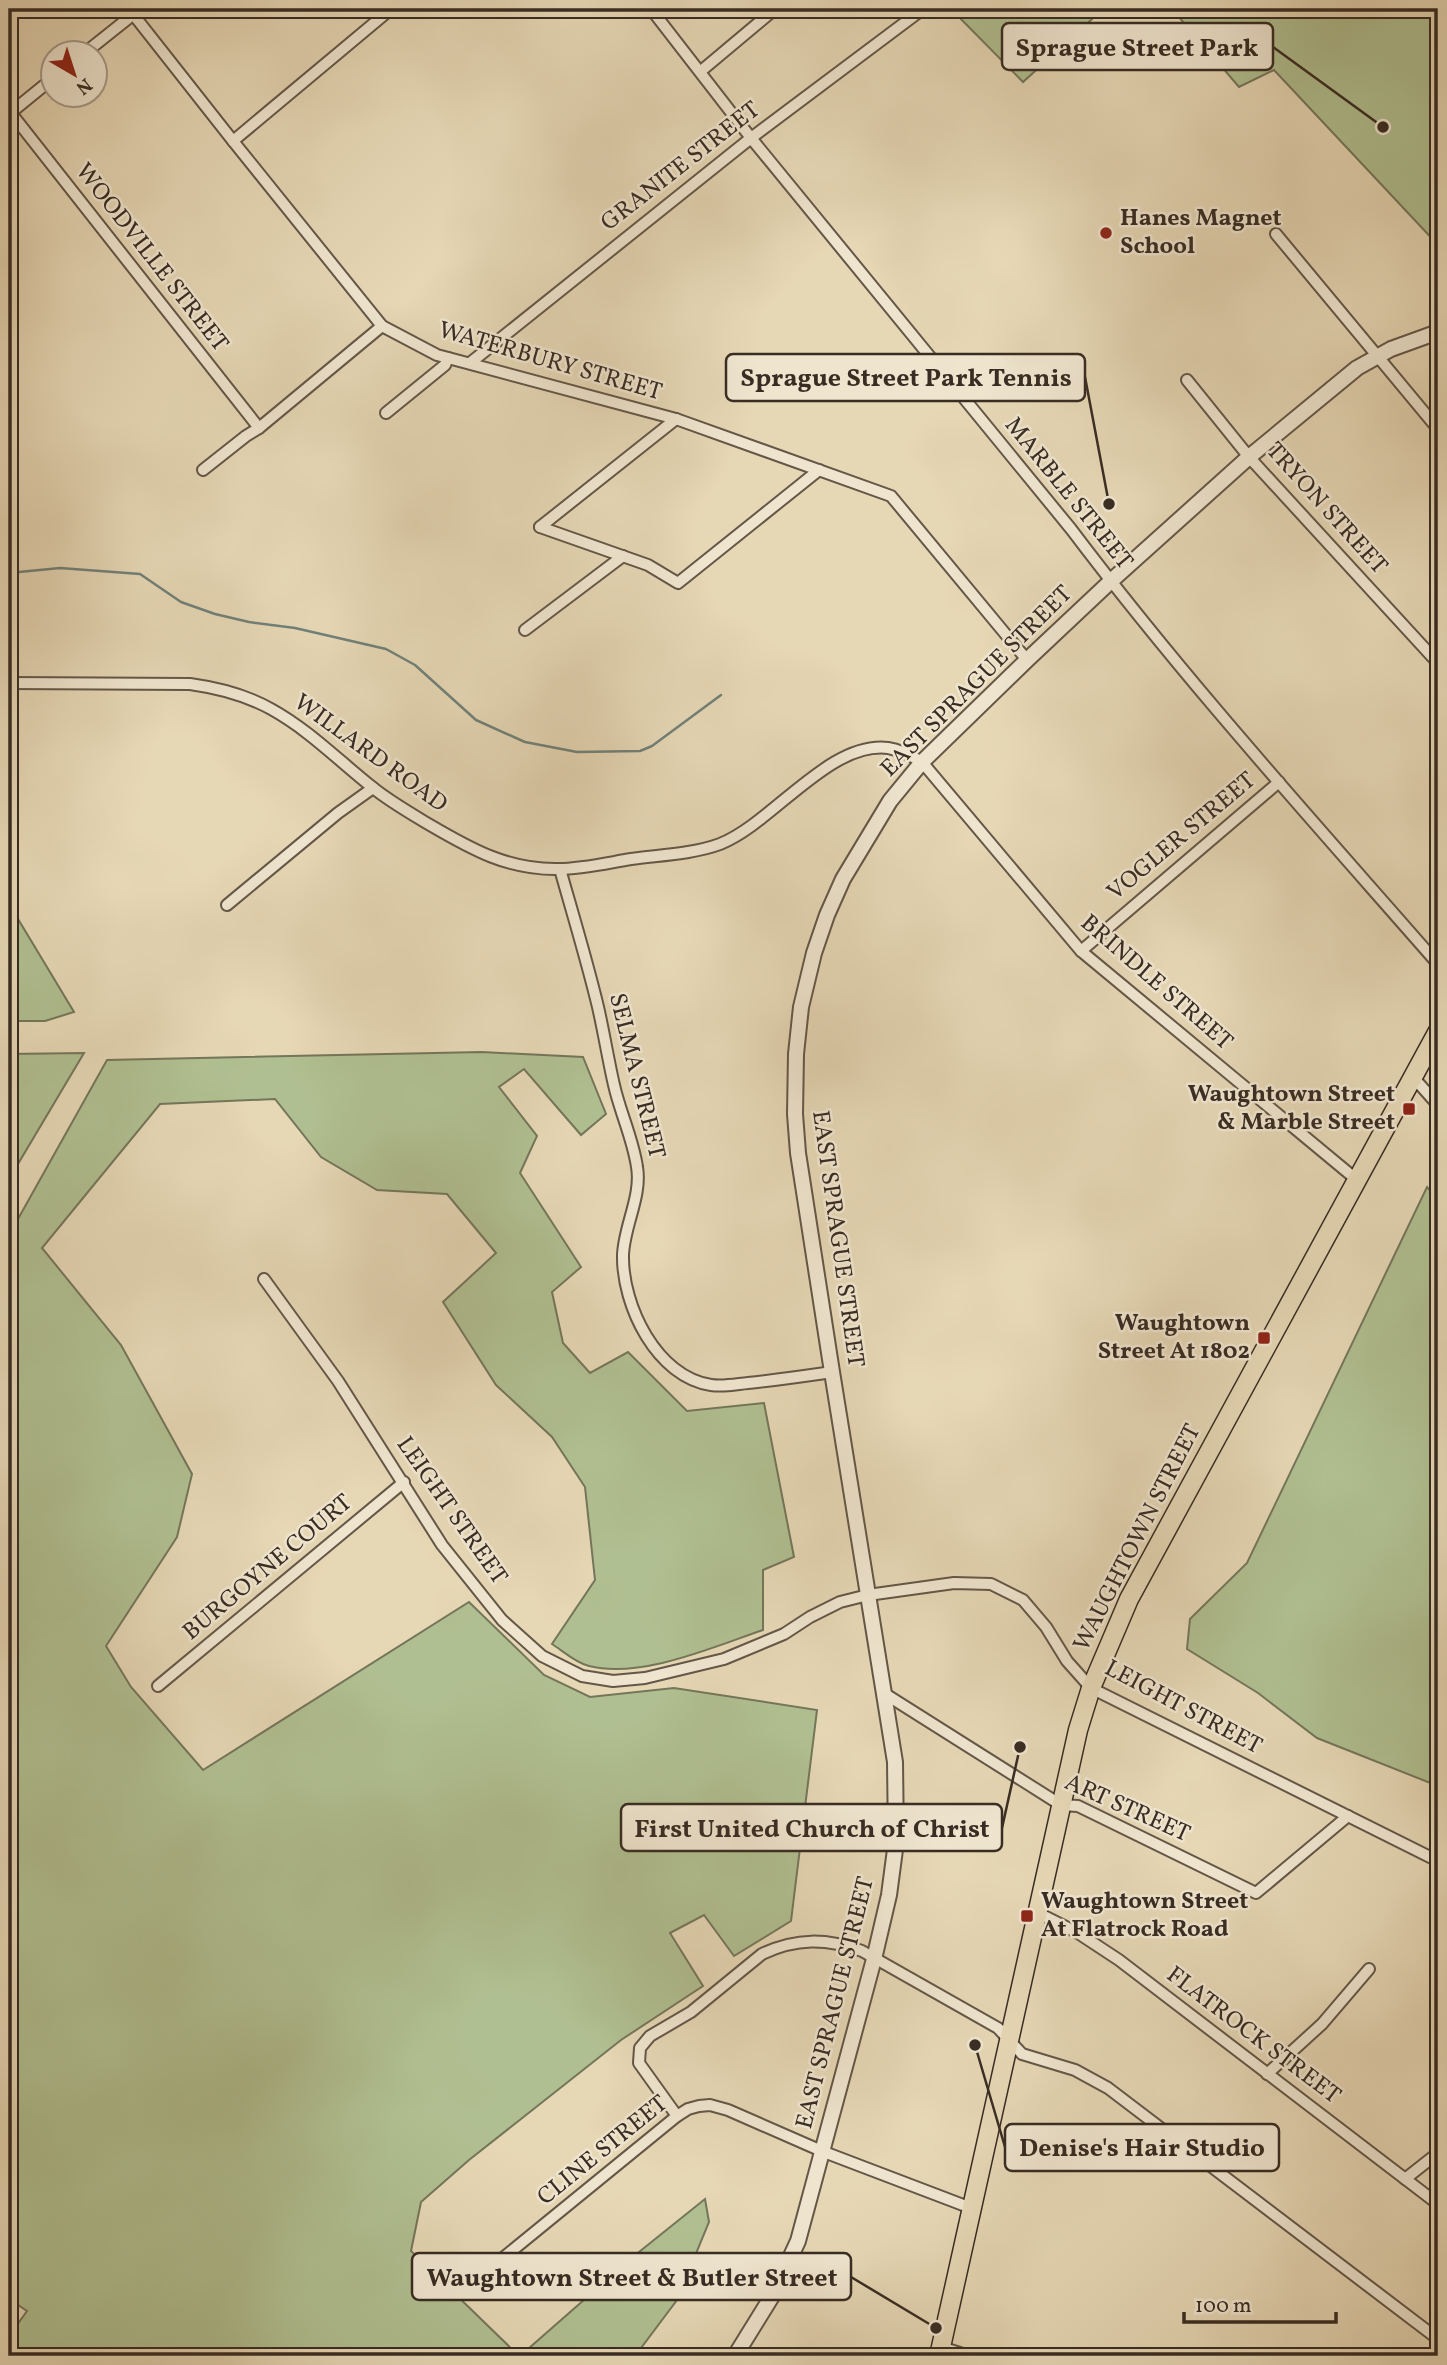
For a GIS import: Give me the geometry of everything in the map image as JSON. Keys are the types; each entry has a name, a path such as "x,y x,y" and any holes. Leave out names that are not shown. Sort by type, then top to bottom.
{"main road":[{"name":"WAUGHTOWN STREET","path":"940,2352 1036,1912 1078,1730 1091,1688 1129,1599 1438,1031"}],"street":[{"path":"233,141 391,9"},
{"name":"MARBLE STREET","path":"650,9 751,138 1071,529 1111,582 1279,782 1438,964"},
{"path":"701,71 775,9"},
{"name":"GRANITE STREET","path":"470,363 751,138 923,9"},
{"path":"103,38 135,11"},
{"name":"WATERBURY STREET","path":"135,11 233,141 382,326 416,346 447,358 676,419 891,496 1027,660"},
{"path":"10,114 38,91"},
{"name":"WOODVILLE STREET","path":"10,114 259,428"},
{"path":"1276,234 1438,429"},
{"path":"202,470 259,428 382,326"},
{"name":"EAST SPRAGUE STREET","path":"735,2356 774,2294 798,2241 874,1959 897,1842 895,1762 794,1114 799,1019 814,953 827,915 843,879 890,801 922,762 1027,660 1249,457 1357,368 1378,355 1438,332"},
{"path":"386,413 445,365 447,358"},
{"name":"TRYON STREET","path":"1186,380 1249,457 1438,663"},
{"path":"676,419 540,527 648,565 678,583 819,470"},
{"path":"525,630 622,556"},
{"name":"WILLARD ROAD","path":"9,683 160,683 218,688 249,698 296,724 319,740 373,788 463,845 508,864 530,869 560,869 718,845 751,826 820,771 853,754 885,748 907,754 922,762"},
{"name":"BRINDLE STREET","path":"922,762 1081,951 1357,1180"},
{"name":"VOGLER STREET","path":"1081,951 1279,782"},
{"path":"227,905 338,813 373,788"},
{"name":"SELMA STREET","path":"560,869 598,1006 615,1088 637,1165 638,1180 625,1235 623,1275 627,1295 638,1322 647,1337 674,1368 692,1380 713,1385 783,1379 832,1371"},
{"path":"1413,1077 1438,1105"},
{"name":"LEIGHT STREET","path":"264,1279 309,1338 442,1545 502,1620 542,1656 582,1676 613,1681 645,1678 724,1659 784,1633 840,1602 867,1595 954,1583 991,1584 1023,1600 1091,1688 1438,1861"},
{"name":"BURGOYNE COURT","path":"158,1686 404,1482"},
{"name":"ART STREET","path":"882,1692 1061,1805 1078,1806 1255,1893 1348,1816"},
{"name":"FLATROCK STREET","path":"1036,1912 1078,1933 1119,1960 1438,2204"},
{"path":"677,2116 639,2063 640,2048 650,2036 691,2012 749,1962 773,1949 804,1941 830,1942 853,1948 998,2028 1022,2054 1075,2070 1108,2088 1438,2339"},
{"path":"1267,2074 1322,2024 1369,1969"},
{"name":"CLINE STREET","path":"461,2287 498,2263 677,2116 688,2109 710,2105 971,2208"},
{"path":"1405,2179 1438,2153"},
{"path":"940,2352 969,2356"}],"green space":[{"path":"951,9 1103,9 1023,82"},
{"path":"1172,9 1438,9 1438,245 1274,70 1239,87"},
{"path":"9,904 74,1012 45,1021 9,1021"},
{"path":"482,1052 583,1057 606,1114 581,1135 524,1069 499,1087 537,1136 520,1173 581,1267 552,1292 563,1343 590,1373 628,1352 687,1411 764,1403 794,1557 763,1570 763,1630 677,1659 631,1668 589,1666 574,1660 552,1644 595,1580 585,1487 552,1437 496,1385 443,1302 496,1253 447,1194 377,1190 321,1157 275,1099 160,1104 42,1248 121,1345 192,1474 177,1537 106,1646 131,1687 203,1770 469,1602 544,1675 590,1697 674,1688 817,1710 791,1921 734,1956 704,1915 670,1933 703,1986 621,2040 469,2160 421,2202 411,2251 519,2356 9,2356 9,2336 27,2311 9,2299 9,1235 107,1060"},
{"path":"84,1053 9,1179 9,1054"},
{"path":"1427,1187 1438,1200 1438,1786 1317,1738 1258,1693 1187,1649 1190,1619 1247,1563"},
{"path":"705,2199 709,2222 677,2300 635,2356 520,2356 634,2256"}],"waterway":[{"path":"9,573 60,568 140,574 181,602 215,614 295,628 386,649 415,665 476,720 525,742 577,752 640,751 652,746 721,695"}],"place":[{"name":"Sprague Street Park","path":"1383,127"},
{"name":"Hanes Magnet School","path":"1106,233"},
{"name":"Sprague Street Park Tennis","path":"1109,504"},
{"name":"Waughtown Street & Marble Street","path":"1409,1109"},
{"name":"Waughtown Street At 1802","path":"1264,1338"},
{"name":"First United Church of Christ","path":"1020,1747"},
{"name":"Waughtown Street At Flatrock Road","path":"1027,1916"},
{"name":"Denise's Hair Studio","path":"975,2045"},
{"name":"Waughtown Street & Butler Street","path":"936,2328"}]}
